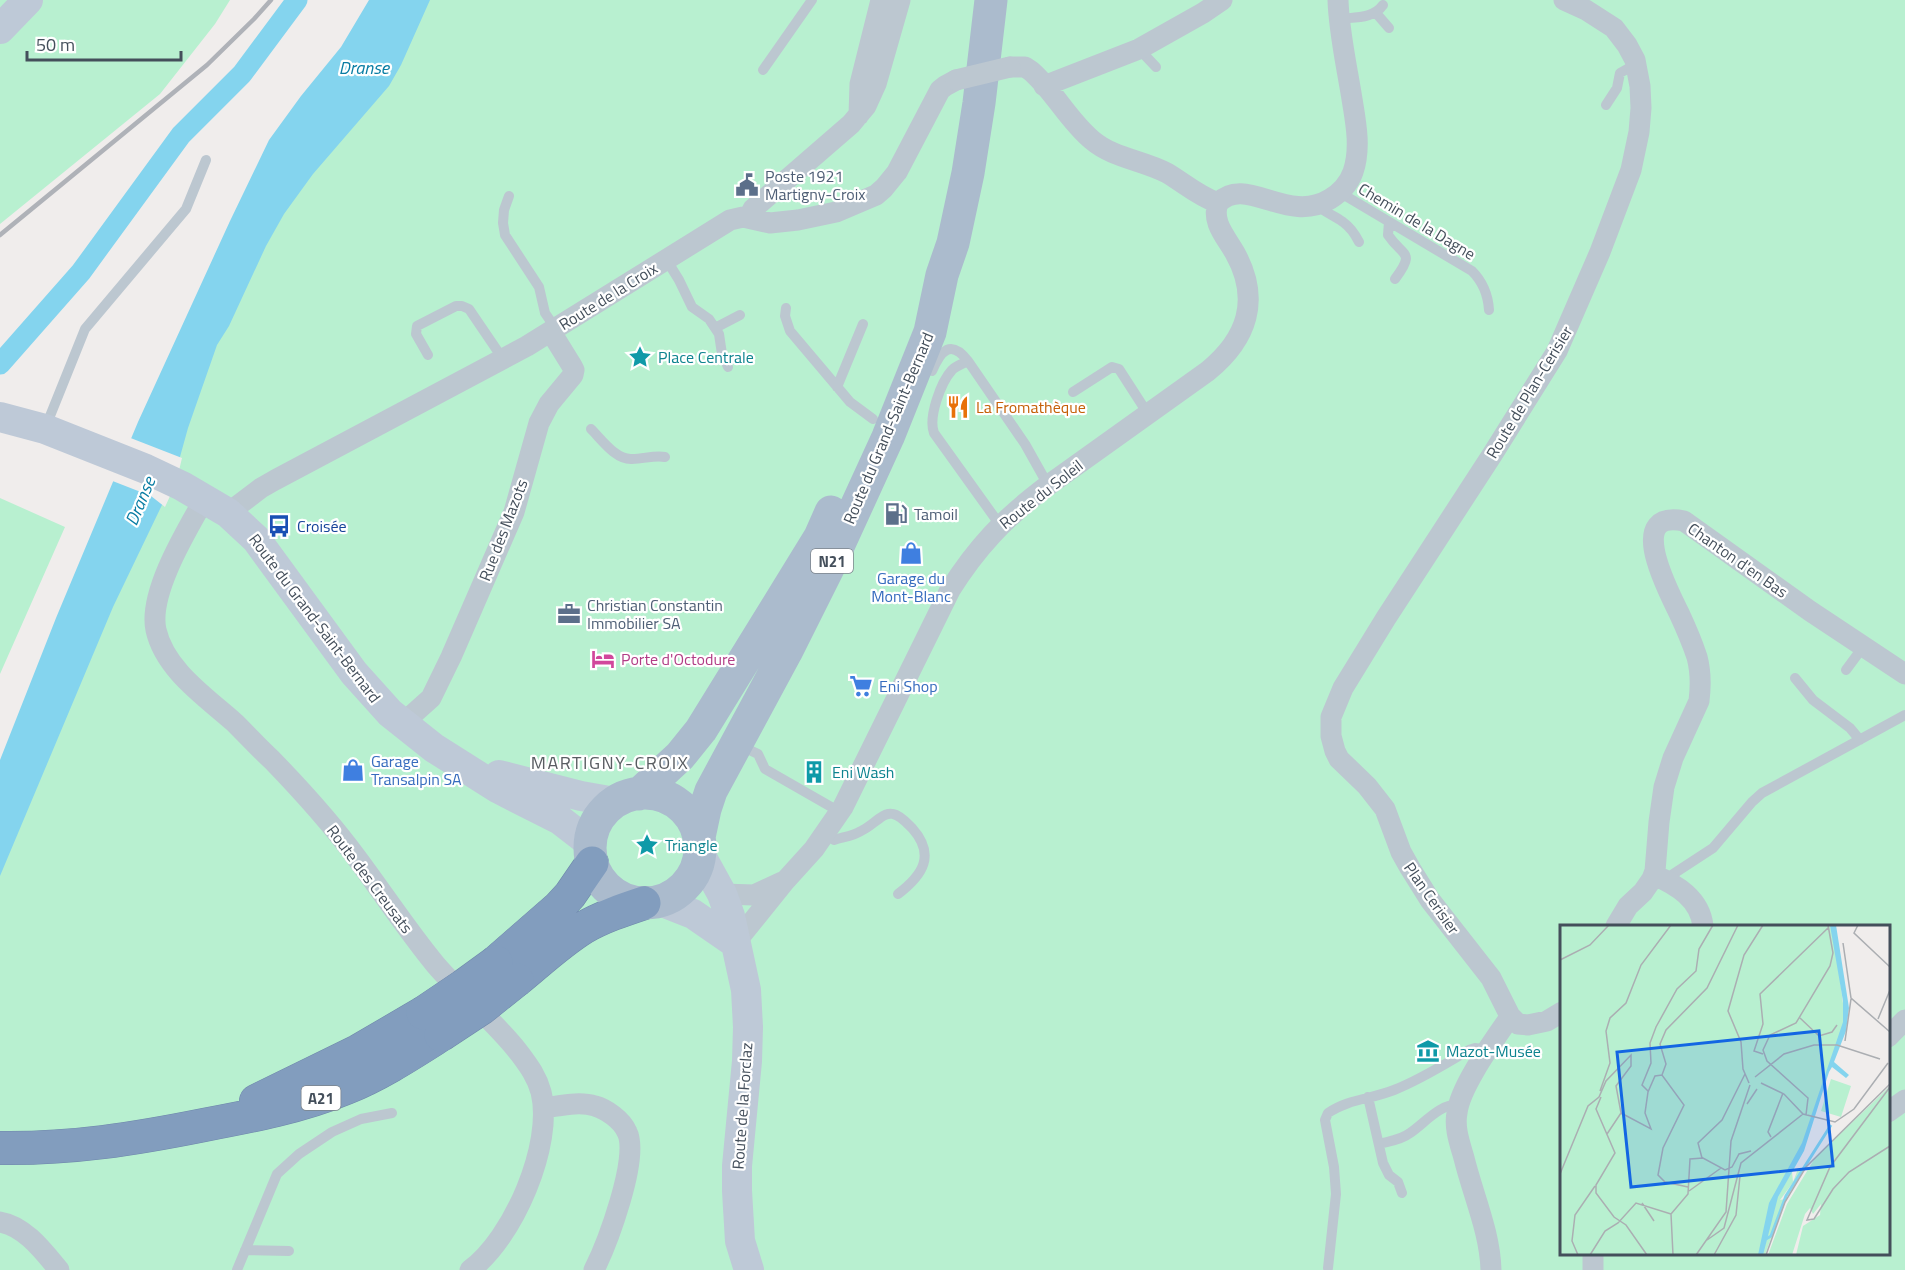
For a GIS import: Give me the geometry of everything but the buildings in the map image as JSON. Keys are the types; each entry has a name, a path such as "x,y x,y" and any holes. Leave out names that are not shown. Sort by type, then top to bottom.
{"highway":[{"name":"A21","path":"506,971 565,901 592,854"},
{"name":"A21","path":"0,1148 58,1147 100,1143 188,1129 240,1109 358,1051 432,1024 463,986 506,971 616,912 652,902"}],"main road":[{"name":"Route du Grand-Saint-Bernard","path":"652,902 670,897 684,886 694,873 705,809 711,790 786,652 822,580 885,432 919,312 942,275 953,243 968,173 979,104 991,0"},
{"name":"Route du Grand-Saint-Bernard","path":"592,854 591,837 597,820 680,756 701,730 885,432"},
{"path":"627,798 661,795 677,803 690,816 699,845"},
{"path":"592,854 607,887 624,898 652,902"}],"street":[{"path":"0,29 28,0"},
{"path":"859,116 860,84 881,0"},
{"path":"900,0 874,90 866,106 859,116 753,209 748,218 771,223 814,218 836,212 876,195 897,172 940,90 956,80 1010,67 1024,67 1031,71 1098,145 1166,173 1200,196 1218,203 1228,195 1235,193 1285,206 1317,205 1329,200 1347,183 1353,172 1357,145 1339,9"},
{"path":"1044,86 1139,49 1222,0"},
{"name":"Route de Plan-Cerisier","path":"1335,751 1331,736 1331,717 1343,688 1543,374 1568,328 1631,171 1641,108 1641,86 1636,64 1627,45 1614,28 1586,10 1564,0"},
{"name":"Route du Soleil","path":"735,943 785,880 825,835 840,812 950,590 976,552 1020,507 1222,360 1234,346 1244,324 1248,302 1245,275 1217,223 1218,203"},
{"name":"Route de la Croix","path":"205,499 251,495 275,480 503,359 730,220 737,217 748,218"},
{"name":"Rue des Mazots","path":"408,729 431,698 514,512 539,423 549,404 573,375 574,370 553,330"},
{"name":"Route du Grand-Saint-Bernard","path":"0,417 45,429 108,454 205,499 256,539 354,673 379,702 408,729 508,794 554,816 592,854"},
{"name":"Route des Creusats","path":"205,499 174,558 157,599 156,628 167,656 186,679 244,733 315,806 356,856 406,928 437,967 513,1045 533,1072 540,1090 544,1108 540,1147 524,1195 501,1239 470,1270"},
{"name":"Chanton d'en Bas","path":"1659,877 1656,861 1664,787 1673,758 1699,701 1701,680 1692,644 1665,586 1654,555 1654,535 1662,522 1684,521 1905,674"},
{"name":"Plan Cerisier","path":"1335,751 1339,759 1385,809 1401,852 1410,868 1430,900 1491,978 1516,1021"},
{"path":"462,765 574,794 627,798"},
{"name":"Route de la Forclaz","path":"699,845 730,916 745,977 747,1010 745,1083 737,1166 737,1191 740,1241 749,1270"},
{"path":"1617,925 1628,906 1659,877 1678,888 1696,906 1703,925"},
{"name":"Route du Soleil","path":"722,894 754,895 785,880"},
{"path":"652,902 693,914 735,943"},
{"path":"1491,1270 1489,1245 1458,1136 1456,1120 1459,1105 1488,1050 1516,1021 1539,1024 1560,1013"},
{"path":"1890,1035 1905,1020"},
{"path":"1890,1111 1905,1100"},
{"path":"544,1108 592,1105 612,1116 627,1132 630,1149 626,1176 609,1237 594,1270"},
{"path":"0,1222 16,1228 41,1248 59,1270"}],"lane":[{"path":"763,70 812,0"},
{"path":"1339,9 1361,17 1379,9 1389,28"},
{"path":"1139,49 1155,67"},
{"path":"1606,105 1617,88 1620,73 1636,64"},
{"path":"45,429 85,328 186,209 206,160"},
{"name":"Chemin de la Dagne","path":"1339,192 1472,270 1485,288 1489,310"},
{"path":"508,196 502,223 505,235 539,287 545,313 553,330"},
{"path":"1317,205 1344,222 1359,242"},
{"path":"1389,222 1388,235 1405,253 1406,258 1395,279"},
{"path":"666,259 692,307 709,319 716,328 721,339 722,354 728,367"},
{"path":"428,355 416,334 417,326 456,306 462,306 469,309 503,359"},
{"path":"786,308 785,316 790,331 850,402 885,432"},
{"path":"716,328 740,315"},
{"path":"837,387 863,324"},
{"path":"928,380 940,354 946,350 958,350 1025,444 1048,485"},
{"path":"968,361 953,369 948,376 933,410 932,426 934,433 1000,525"},
{"path":"1073,392 1116,367 1148,414"},
{"path":"591,429 625,459 665,457"},
{"path":"1846,670 1863,647"},
{"path":"1795,678 1813,700 1850,728 1860,740"},
{"path":"1659,877 1713,848 1762,793 1905,715"},
{"path":"735,743 758,754 765,769 840,812"},
{"path":"825,835 834,840 860,832 884,816 892,813 897,815 911,827 921,841 926,859 913,882 898,894"},
{"path":"1328,1268 1336,1194 1334,1167 1325,1124 1326,1116 1342,1105 1384,1094 1409,1084 1469,1050 1475,1048 1488,1050"},
{"path":"1368,1097 1386,1171 1397,1180 1402,1193"},
{"path":"1379,1144 1403,1137 1445,1108 1459,1105"},
{"path":"237,1270 277,1174 299,1154 332,1132 361,1119 392,1113"},
{"path":"245,1250 289,1251"}],"green space":[{"path":"0,0 230,0 215,24 160,94 0,224"},
{"path":"407,0 1905,0 1905,1270 0,1270 0,830 267,198"},
{"path":"0,498 65,527 0,674"}],"water":[{"name":"Dranse","path":"369,0 430,0 389,86 313,174 284,214 266,246 229,326 217,345 188,428 173,482 113,607 0,876 0,760 56,618 138,422 269,140 341,47"}],"pier":[{"path":"128,437 182,458 176,483 165,507 151,496 110,480"}],"waterway":[{"path":"0,364 81,272 181,135 242,74 297,0"}],"railway":[{"path":"0,235 207,65 271,0"}],"place":[{"name":"Poste 1921 Martigny-Croix","path":"747,185"},
{"name":"Place Centrale","path":"640,357"},
{"name":"La Fromathèque","path":"958,407"},
{"name":"Tamoil","path":"896,514"},
{"name":"Croisée","path":"279,526"},
{"name":"Garage du Mont-Blanc","path":"911,553"},
{"name":"Christian Constantin Immobilier SA","path":"569,614"},
{"name":"Porte d'Octodure","path":"603,659"},
{"name":"Eni Shop","path":"861,686"},
{"name":"Garage Transalpin SA","path":"353,770"},
{"name":"Eni Wash","path":"814,772"},
{"name":"Triangle","path":"647,845"},
{"name":"Mazot-Musée","path":"1428,1051"}],"district":[{"name":"MARTIGNY-CROIX","path":"610,762"}]}
